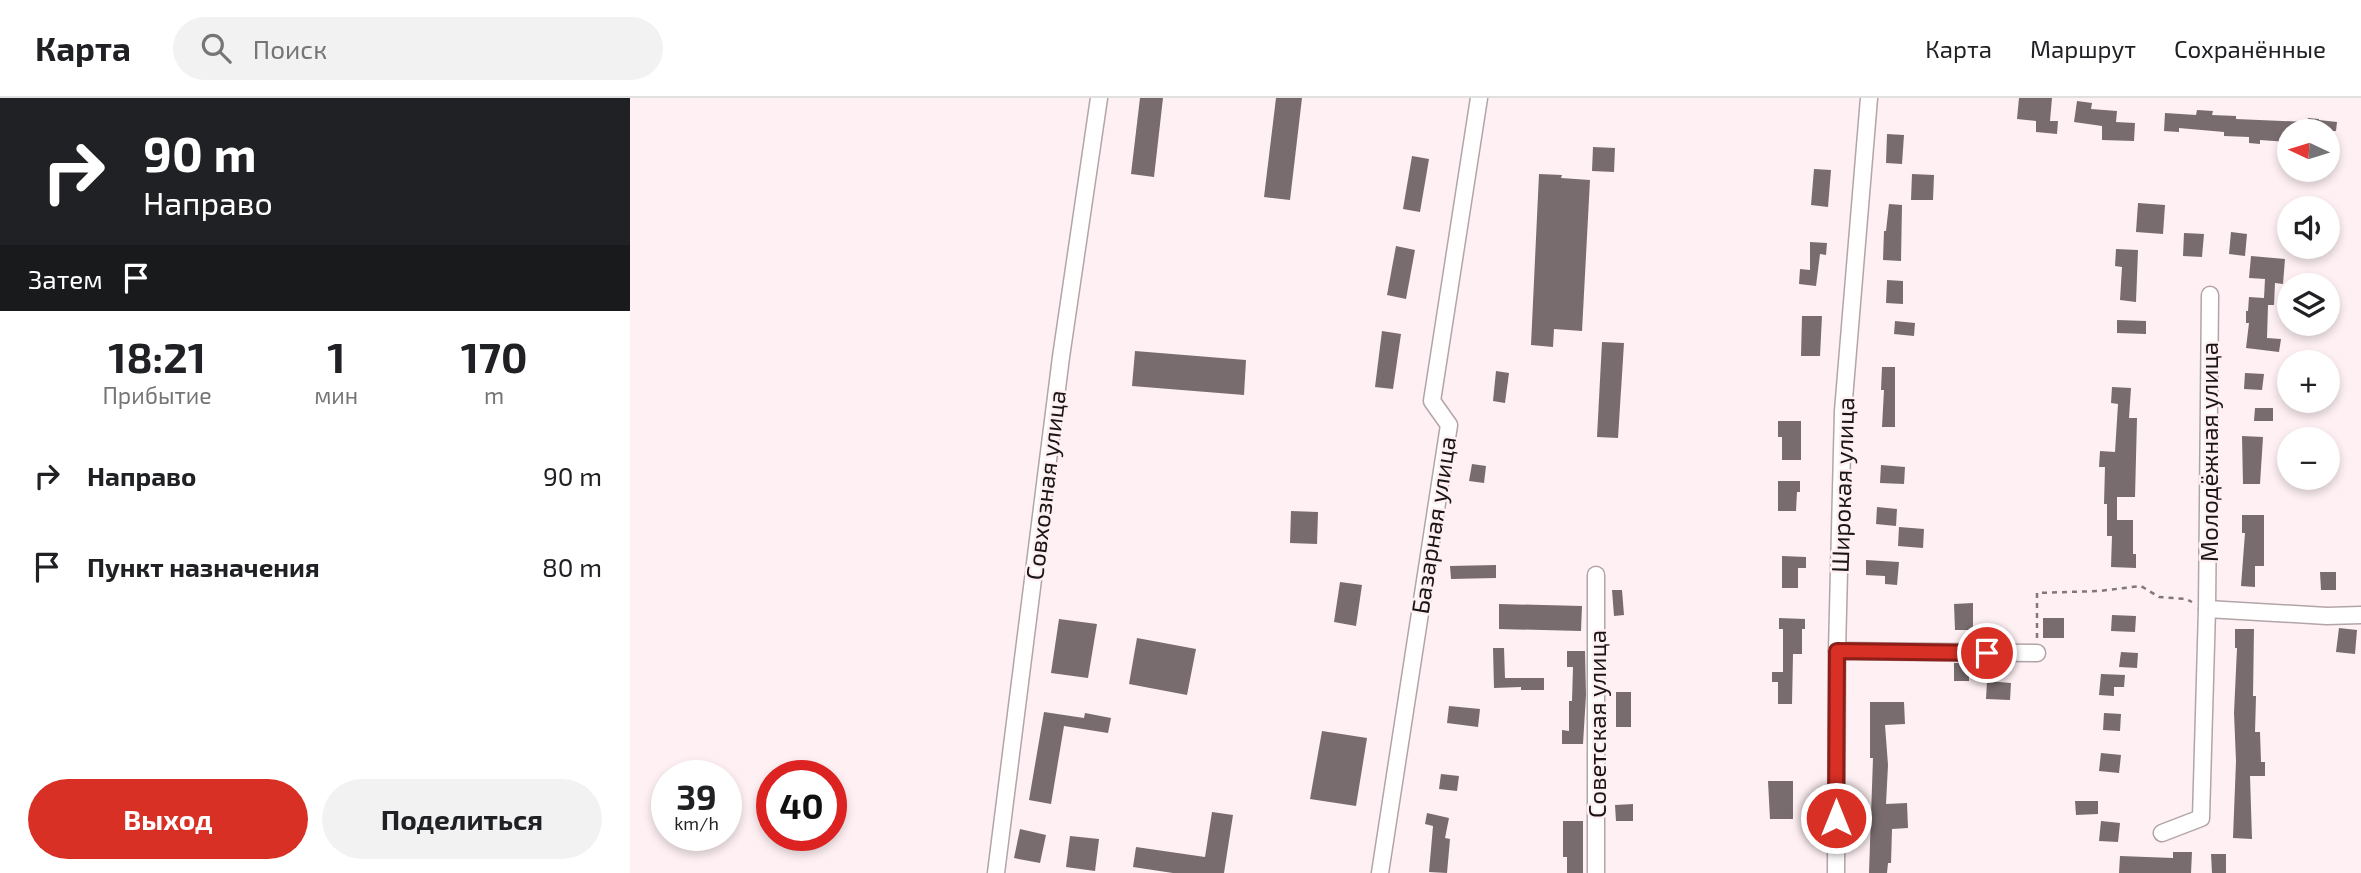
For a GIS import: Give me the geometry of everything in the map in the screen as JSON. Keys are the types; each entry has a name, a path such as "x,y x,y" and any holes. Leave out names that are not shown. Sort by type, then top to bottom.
{"street":[{"name":"Совхозная улица","path":"996,873 1061,358 1099,98"},
{"name":"Базарная улица","path":"1380,873 1449,425 1432,401 1479,98"},
{"name":"Широкая улица","path":"1836,873 1837,651 1843,411 1869,98"},
{"name":"Молодёжная улица","path":"2162,833 2201,818 2207,609 2210,295"},
{"name":"Советская улица","path":"1596,575 1596,873"},
{"path":"2207,609 2327,616 2361,615"},
{"path":"1837,651 2037,653"}],"path":[{"path":"2037,653 2037,593 2099,592 2141,586 2160,597 2186,599 2207,609"}],"building":[{"path":"1140,98 1163,98 1154,177 1131,174"},
{"path":"1276,98 1302,98 1290,200 1264,197"},
{"path":"2019,98 2052,98 2050,121 2058,121 2057,134 2036,132 2036,121 2017,119"},
{"path":"2077,101 2092,103 2091,109 2117,111 2116,122 2135,123 2134,141 2102,140 2102,126 2074,122"},
{"path":"2197,110 2213,111 2212,115 2236,116 2236,119 2277,121 2277,141 2260,140 2260,144 2249,143 2249,137 2224,136 2224,132 2179,128 2179,132 2164,131 2165,113 2196,115"},
{"path":"1887,134 1904,135 1902,164 1886,163"},
{"path":"1593,147 1615,148 1614,172 1592,171"},
{"path":"1412,156 1429,159 1420,212 1403,209"},
{"path":"1814,169 1831,170 1828,207 1811,205"},
{"path":"1539,174 1590,180 1582,331 1554,329 1553,347 1531,345"},
{"path":"1912,174 1934,175 1933,200 1911,200"},
{"path":"2138,203 2165,205 2163,234 2136,232"},
{"path":"1889,204 1902,205 1901,261 1883,260"},
{"path":"2231,232 2247,234 2245,256 2229,254"},
{"path":"2184,233 2204,234 2202,257 2183,256"},
{"path":"1810,242 1827,243 1826,255 1820,254 1816,286 1799,284 1800,269 1810,270"},
{"path":"1396,246 1415,250 1406,299 1387,295"},
{"path":"2116,249 2138,250 2136,302 2120,300 2122,267 2115,266"},
{"path":"2251,256 2285,259 2284,273 2277,273 2274,305 2268,305 2267,338 2281,339 2277,352 2246,348 2249,323 2246,323 2246,311 2249,297 2264,298 2265,279 2249,278"},
{"path":"1887,280 1903,281 1903,304 1886,303"},
{"path":"1802,316 1822,316 1820,356 1801,356"},
{"path":"2117,320 2146,321 2146,334 2117,333"},
{"path":"1895,321 1915,323 1914,336 1894,334"},
{"path":"1382,331 1401,334 1393,389 1375,387"},
{"path":"1602,342 1624,343 1618,438 1597,437"},
{"path":"1135,351 1246,360 1244,395 1132,386"},
{"path":"1882,367 1895,367 1895,427 1882,427"},
{"path":"1496,371 1509,373 1505,403 1493,401"},
{"path":"2245,373 2264,374 2262,390 2244,389"},
{"path":"2112,387 2131,388 2129,418 2137,418 2135,497 2117,497 2117,520 2133,520 2133,554 2136,554 2136,568 2111,567 2112,536 2107,536 2107,504 2104,504 2105,467 2099,467 2100,451 2115,452 2118,404 2111,403"},
{"path":"2255,408 2273,408 2273,421 2254,421"},
{"path":"1778,421 1801,421 1801,460 1782,460 1782,437 1778,437"},
{"path":"2242,436 2263,437 2260,484 2243,484"},
{"path":"1472,464 1486,466 1484,483 1469,481"},
{"path":"1881,465 1905,467 1904,484 1880,483"},
{"path":"1778,481 1800,481 1796,511 1778,511"},
{"path":"1877,507 1897,509 1896,526 1876,524"},
{"path":"1291,511 1318,512 1317,544 1290,543"},
{"path":"2242,515 2264,515 2264,566 2255,566 2255,587 2241,586 2245,533 2242,533"},
{"path":"1899,527 1924,529 1923,548 1898,546"},
{"path":"1782,556 1806,557 1806,568 1798,568 1798,588 1782,588"},
{"path":"1866,560 1899,562 1897,585 1885,584 1885,576 1866,575"},
{"path":"1496,565 1496,578 1451,579 1450,566"},
{"path":"2320,572 2336,572 2336,590 2321,590"},
{"path":"1340,582 1362,585 1356,626 1334,622"},
{"path":"1612,590 1622,590 1624,615 1614,616"},
{"path":"1973,603 1973,630 1955,630 1954,604"},
{"path":"1499,604 1582,606 1581,631 1499,629"},
{"path":"2112,615 2136,616 2135,632 2111,631"},
{"path":"1779,618 1805,619 1805,629 1802,629 1802,654 1793,654 1792,704 1778,704 1778,682 1772,682 1772,672 1783,672 1783,629 1779,629"},
{"path":"2043,618 2064,618 2064,638 2043,638"},
{"path":"1059,619 1097,624 1088,678 1051,673"},
{"path":"2339,628 2357,630 2355,654 2336,652"},
{"path":"2235,629 2254,629 2255,732 2260,732 2261,762 2265,762 2265,776 2250,776 2252,839 2233,838 2236,761"},
{"path":"1137,638 1196,649 1187,695 1129,684"},
{"path":"1493,648 1504,648 1505,678 1544,678 1544,690 1494,688"},
{"path":"1567,651 1585,651 1583,744 1562,744 1562,730 1569,731 1569,701 1572,701 1573,667 1567,667"},
{"path":"2121,652 2138,653 2137,668 2119,667"},
{"path":"1954,663 1969,663 1969,681 1954,681"},
{"path":"2101,674 2125,675 2124,687 2114,687 2114,696 2099,695"},
{"path":"1987,681 2011,683 2010,700 1986,699"},
{"path":"1616,692 1631,692 1631,727 1616,727"},
{"path":"1870,702 1904,702 1905,724 1885,725 1888,765 1886,804 1907,803 1908,828 1892,829 1891,863 1888,863 1887,873 1869,873 1873,758 1870,758"},
{"path":"1449,706 1480,709 1478,727 1447,723"},
{"path":"1044,712 1084,718 1085,713 1111,718 1108,733 1064,726 1051,804 1029,800"},
{"path":"2104,713 2121,714 2120,731 2103,730"},
{"path":"1322,731 1367,738 1356,806 1310,799"},
{"path":"2101,753 2121,755 2119,773 2099,771"},
{"path":"1441,774 1459,776 1457,791 1439,789"},
{"path":"1768,781 1793,781 1793,819 1770,819"},
{"path":"2075,801 2098,801 2098,814 2076,815"},
{"path":"1633,804 1633,821 1616,821 1615,805"},
{"path":"1212,812 1233,815 1224,873 1173,873 1133,867 1136,847 1205,857"},
{"path":"1427,813 1449,818 1445,838 1450,839 1447,873 1429,872 1433,826 1425,824"},
{"path":"1563,821 1583,821 1583,873 1567,873 1567,857 1563,857"},
{"path":"2101,821 2120,823 2118,842 2099,841"},
{"path":"1020,829 1046,835 1040,863 1014,858"},
{"path":"1070,836 1099,839 1095,871 1066,867"},
{"path":"2173,852 2192,852 2191,873 2119,873 2120,856 2173,858"},
{"path":"2211,854 2226,854 2226,873 2212,873"}],"route":[{"path":"1836,818 1837,651 1987,653"}]}
